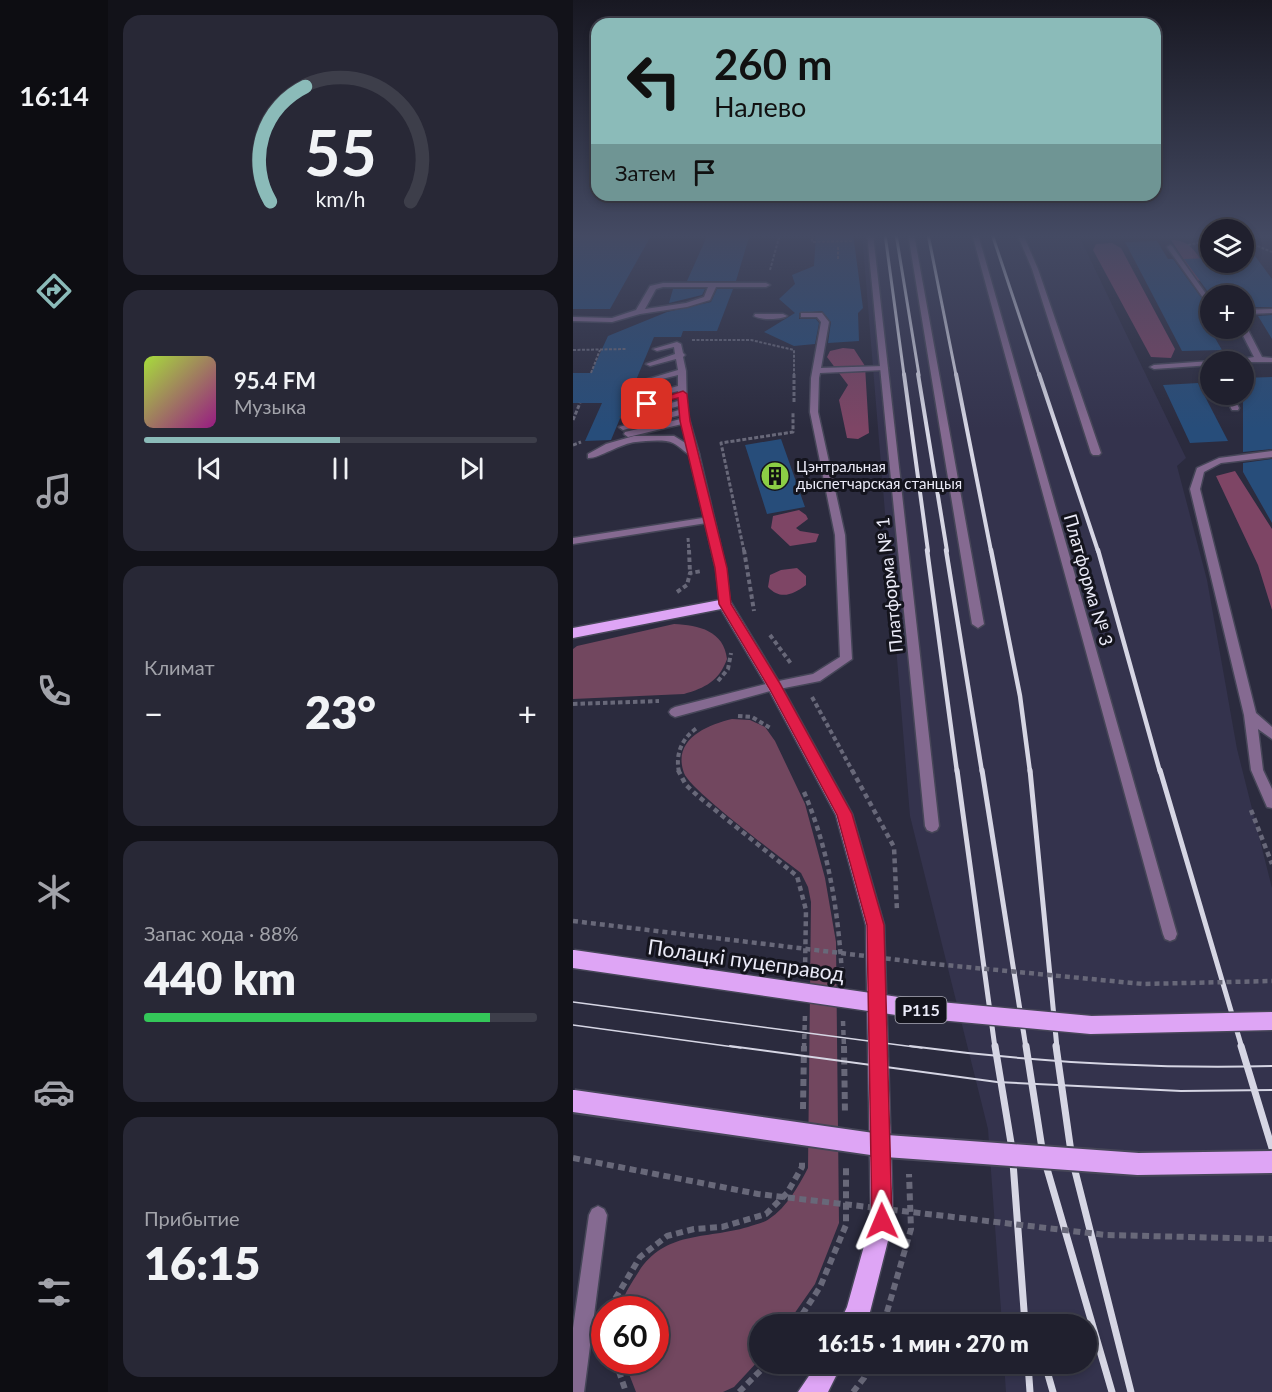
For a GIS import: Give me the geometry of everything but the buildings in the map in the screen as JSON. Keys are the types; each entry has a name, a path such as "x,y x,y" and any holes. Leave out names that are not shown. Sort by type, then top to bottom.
{"main road":[{"path":"573,633 725,604 774,686 845,814 875,925 882,1221 857,1314"},
{"name":"Полацкі пуцеправод","path":"573,958 651,972 930,1010 1091,1025 1272,1022"},
{"path":"573,1101 886,1146 1138,1164 1272,1162"},
{"path":"811,1392 824,1374"}],"street":[{"path":"639,312 647,299"},
{"path":"573,319 612,320 639,312 687,305 704,299"},
{"name":"Платформа № 1","path":"877,299 932,826"},
{"path":"922,299 978,624"},
{"name":"Платформа № 3","path":"993,299 1170,934"},
{"path":"1045,299 1096,453"},
{"path":"1254,312 1272,312"},
{"path":"675,712 774,686 816,678 846,659 840,535 814,412 816,371 825,322 819,315 804,315"},
{"path":"758,316 783,316"},
{"path":"1249,339 1259,359"},
{"path":"682,384 654,357 678,344 694,454 721,568 725,604"},
{"path":"1254,359 1272,360"},
{"path":"1154,367 1200,364"},
{"path":"816,371 884,368"},
{"path":"646,373 682,384"},
{"path":"682,384 638,391 682,384"},
{"path":"627,413 682,384"},
{"path":"623,427 682,384"},
{"path":"617,437 682,384"},
{"path":"591,456 609,446 634,439 674,439 694,454"},
{"path":"1272,454 1219,461 1200,471 1195,489 1250,715 1257,771 1272,801"},
{"path":"573,541 709,520"},
{"path":"1250,715 1272,734"},
{"path":"574,1392 598,1215"}],"path":[{"path":"684,339 751,340"},
{"path":"573,350 627,350"},
{"path":"591,373 600,350"},
{"path":"573,418 580,403"},
{"path":"673,593 687,585 690,573 687,522"},
{"path":"690,573 747,563"},
{"path":"716,683 728,669 731,651"},
{"path":"573,704 667,700"},
{"path":"810,803 830,877 841,942 842,977"},
{"path":"573,921 924,963 1143,984 1272,981"},
{"path":"843,1012 845,1118"},
{"path":"802,1314 820,1287 846,1225 846,1153"},
{"path":"573,1158 758,1194 1106,1235 1272,1239"},
{"path":"620,1374 626,1392"},
{"path":"739,1392 757,1374"},
{"path":"853,1392 865,1374"}],"shaded area":[{"path":"867,299 1109,299 1186,458 1177,466 1207,580 1237,749 1272,888 1272,1392 1006,1392 1005,1374 1097,1374 1097,1314 1001,1314 988,1129 910,816"},
{"path":"1120,299 1148,299 1175,349 1171,358 1151,357"},
{"path":"843,348 854,349 865,366 869,433 858,439 847,438 839,400 848,385 827,357 830,351"},
{"path":"1235,471 1272,529 1272,610 1258,565 1216,476"},
{"path":"799,510 808,519 796,528 800,531 819,534 816,542 790,546 771,528 773,516"},
{"path":"797,568 806,576 806,585 787,595 777,594 768,587 770,575 781,570"},
{"path":"674,624 709,631 721,642 727,659 720,673 710,682 684,694 573,699 573,649 577,646"},
{"path":"732,719 750,720 765,727 775,741 805,804 825,878 836,942 839,1223 815,1284 794,1314 749,1314 749,1371 734,1387 723,1392 636,1392 629,1374 669,1374 669,1296 625,1296 647,1261 671,1244 685,1239 762,1223 787,1203 808,1168 811,902 808,887 801,873 737,824 702,794 684,773 683,751 687,743 712,725"}],"tram line":[{"path":"573,1002 922,1048"},
{"path":"573,1025 741,1048"},
{"path":"730,1046 997,1082 1181,1091 1272,1090"},
{"path":"910,1046 1091,1063 1272,1066"}],"railway":[{"path":"894,299 904,375"},
{"path":"907,299 919,375"},
{"path":"941,299 956,375"},
{"path":"1014,299 1039,375"},
{"path":"904,374 928,551"},
{"path":"918,374 947,551"},
{"path":"956,374 991,551"},
{"path":"1039,374 1098,551"},
{"path":"927,550 957,772"},
{"path":"946,550 982,772"},
{"path":"991,550 1020,696 1030,772"},
{"path":"1098,550 1160,772"},
{"path":"957,770 995,1048"},
{"path":"982,770 1026,1048"},
{"path":"1030,770 1057,1048"},
{"path":"1160,770 1242,1048"},
{"path":"995,1046 1012,1149 1024,1314"},
{"path":"1026,1046 1043,1155 1112,1392"},
{"path":"1056,1046 1072,1159 1131,1392"},
{"path":"1241,1046 1272,1148"},
{"path":"1029,1374 1030,1392"},
{"path":"1048,1374 1053,1392"}],"place":[{"name":"Цэнтральная дыспетчарская станцыя","path":"775,476"}],"route":[{"path":"647,404 683,394 685,421 721,568 725,604 774,686 845,814 875,925 882,1221"}]}
